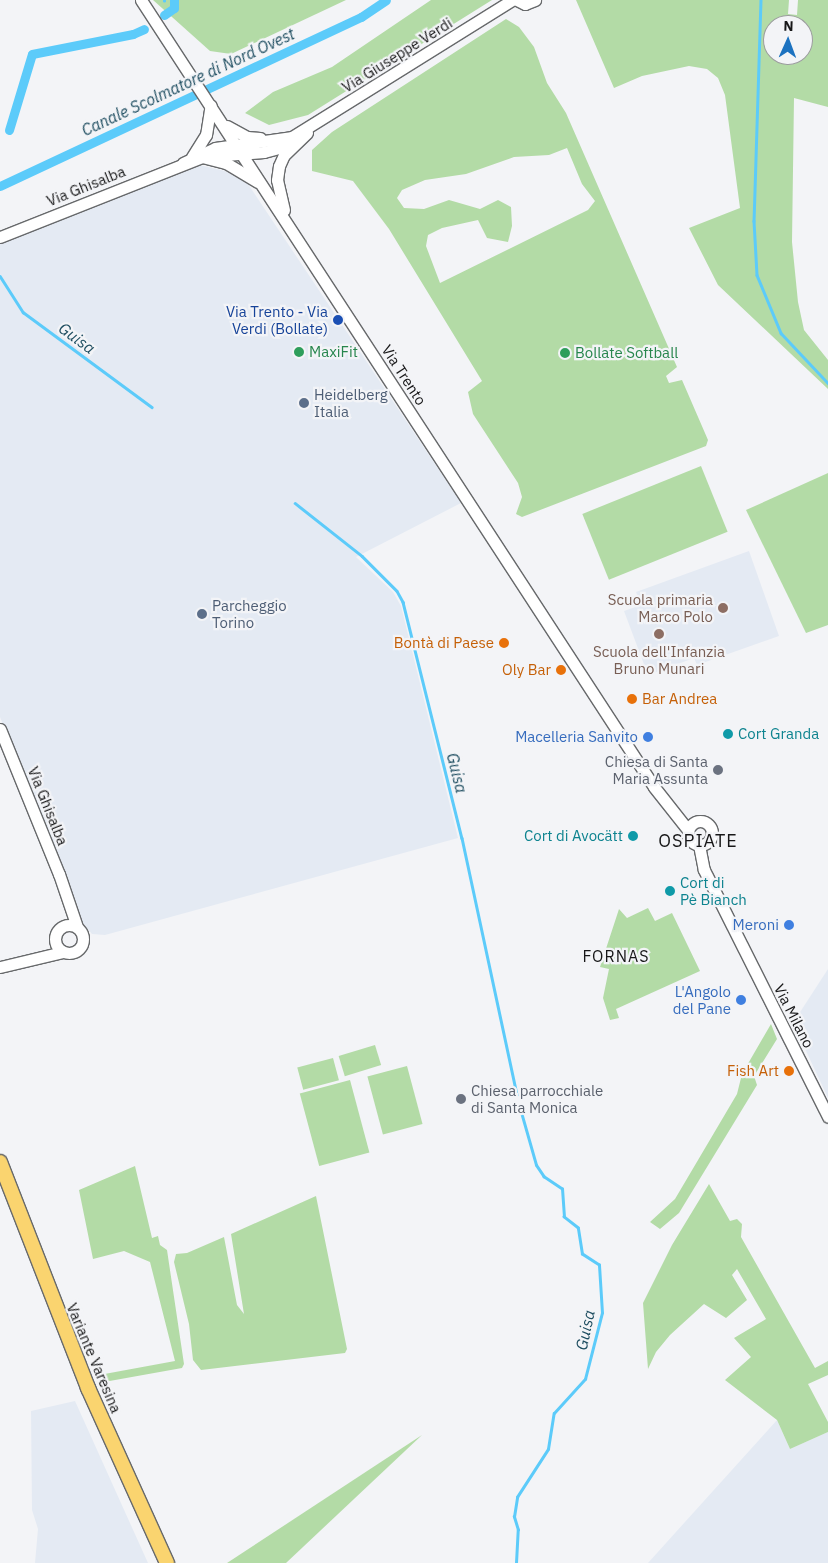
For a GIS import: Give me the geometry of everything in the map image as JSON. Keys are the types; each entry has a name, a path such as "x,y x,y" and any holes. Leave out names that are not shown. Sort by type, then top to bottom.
{"main road":[{"name":"Variante Varesina","path":"0,1162 88,1388 167,1563"}],"street":[{"name":"Via Trento","path":"141,0 676,818 691,826"},
{"name":"Via Giuseppe Verdi","path":"240,150 292,137 324,119 512,0"},
{"path":"518,0 525,4 535,0"},
{"path":"211,105 206,135 192,159 238,168 262,184"},
{"name":"Via Giuseppe Verdi","path":"222,123 253,138 294,132 324,119"},
{"name":"Via Giuseppe Verdi","path":"287,222 278,190 277,172 284,155 324,119"},
{"name":"Via Giuseppe Verdi","path":"240,150 277,149 301,138"},
{"name":"Via Ghisalba","path":"0,236 192,159 240,150"},
{"name":"Via Ghisalba","path":"0,729 77,927"},
{"path":"702,821 710,825 712,837 702,844 690,840 691,826 702,821"},
{"name":"Via Milano","path":"702,844 733,929 828,1116"},
{"name":"Via Ghisalba","path":"58,932 66,916 65,895"},
{"path":"0,967 63,952 75,952 82,945 83,936 77,927 58,932 38,952 20,962"},
{"path":"58,932 57,946 63,952"}],"shaded area":[{"path":"199,165 225,171 248,184 461,503 356,557 393,592 401,606 458,838 105,935 92,934 82,922 0,717 0,244"},
{"name":"Scuola primaria Marco Polo","path":"749,551 779,636 697,665 694,658 648,675 624,611 641,605 636,592"},
{"path":"828,969 828,1098 793,1023"},
{"path":"75,1401 148,1563 35,1563 38,1529 32,1510 31,1411"},
{"path":"777,1420 790,1449 828,1432 828,1563 648,1563"}],"green space":[{"path":"153,0 346,0 231,54 210,51"},
{"path":"431,0 492,0 308,115 269,125 245,113 273,92 332,67"},
{"path":"576,0 789,0 788,14 797,15 798,0 828,0 828,107 794,98 792,242 798,302 804,330 828,360 828,389 718,285 689,228 740,208 725,95 718,78 707,69 689,66 642,76 614,88"},
{"path":"506,19 519,27 534,47 547,83 566,113 677,367 666,376 669,383 682,380 708,440 706,446 522,517 516,514 522,497 518,483 473,414 468,392 482,381 389,229 353,181 312,171 312,150 332,132","holes":["567,148 582,184 595,201 588,210 440,283 426,246 428,235 442,228 478,220 487,238 508,242 512,226 511,207 498,200 480,209 449,200 424,209 404,208 397,198 402,190 425,180 466,174 514,157 549,155"]},
{"path":"701,466 728,532 609,580 582,514"},
{"path":"828,473 828,625 806,633 746,510"},
{"path":"648,908 655,921 672,913 700,971 616,1009 619,1018 610,1020 603,998 609,969 600,967 619,909 627,918"},
{"path":"771,1024 777,1039 754,1076 757,1085 679,1213 660,1229 650,1222 675,1199 737,1094 742,1074"},
{"path":"375,1045 381,1065 345,1076 339,1056"},
{"path":"333,1058 339,1080 303,1090 297,1068"},
{"path":"407,1066 423,1124 383,1135 367,1077"},
{"path":"350,1080 369,1152 319,1166 300,1093"},
{"path":"135,1166 152,1238 158,1236 160,1245 167,1250 184,1364 182,1368 104,1382 99,1375 175,1361 150,1262 124,1251 93,1259 79,1190"},
{"path":"709,1184 730,1221 737,1219 742,1224 741,1237 815,1368 828,1361 828,1375 808,1384 828,1422 828,1432 790,1449 777,1420 725,1380 751,1357 734,1338 766,1319 737,1269 732,1275 747,1300 726,1318 704,1304 670,1335 656,1352 648,1369 643,1303 672,1245"},
{"path":"316,1196 347,1349 345,1353 201,1370 193,1360 189,1324 174,1262 176,1254 187,1253 224,1237 237,1305 244,1314 231,1234"},
{"path":"422,1435 286,1563 227,1563"}],"waterway":[{"path":"164,15 174,8 174,0"},
{"name":"Canale Scolmatore di Nord Ovest","path":"0,186 361,17 386,0"},
{"path":"761,0 754,221 757,275 781,333 828,383"},
{"path":"9,130 32,54 133,34 144,29"},
{"name":"Guisa","path":"0,276 23,312 152,407"},
{"name":"Guisa","path":"295,503 362,556 397,591 403,602 462,838 517,1095"},
{"name":"Guisa","path":"516,1563 518,1530 514,1517 517,1497 548,1449 554,1413 585,1379 602,1313 599,1265 582,1254 578,1228 564,1217 562,1189 544,1177 536,1165 520,1109"}],"place":[{"name":"Via Trento - Via Verdi (Bollate)","path":"338,320"},
{"name":"MaxiFit","path":"299,352"},
{"name":"Bollate Softball","path":"565,353"},
{"name":"Heidelberg Italia","path":"304,403"},
{"name":"Scuola primaria Marco Polo","path":"723,608"},
{"name":"Parcheggio Torino","path":"202,614"},
{"name":"Scuola dell'Infanzia Bruno Munari","path":"659,634"},
{"name":"Bontà di Paese","path":"504,643"},
{"name":"Oly Bar","path":"561,670"},
{"name":"Bar Andrea","path":"632,699"},
{"name":"Cort Granda","path":"728,734"},
{"name":"Macelleria Sanvito","path":"648,737"},
{"name":"Chiesa di Santa Maria Assunta","path":"718,770"},
{"name":"Cort di Avocätt","path":"633,836"},
{"name":"Cort di Pè Bianch","path":"670,891"},
{"name":"Meroni","path":"789,925"},
{"name":"L'Angolo del Pane","path":"741,1000"},
{"name":"Fish Art","path":"789,1071"},
{"name":"Chiesa parrocchiale di Santa Monica","path":"461,1099"}],"district":[{"name":"OSPIATE","path":"698,841"},
{"name":"FORNAS","path":"616,956"}]}
